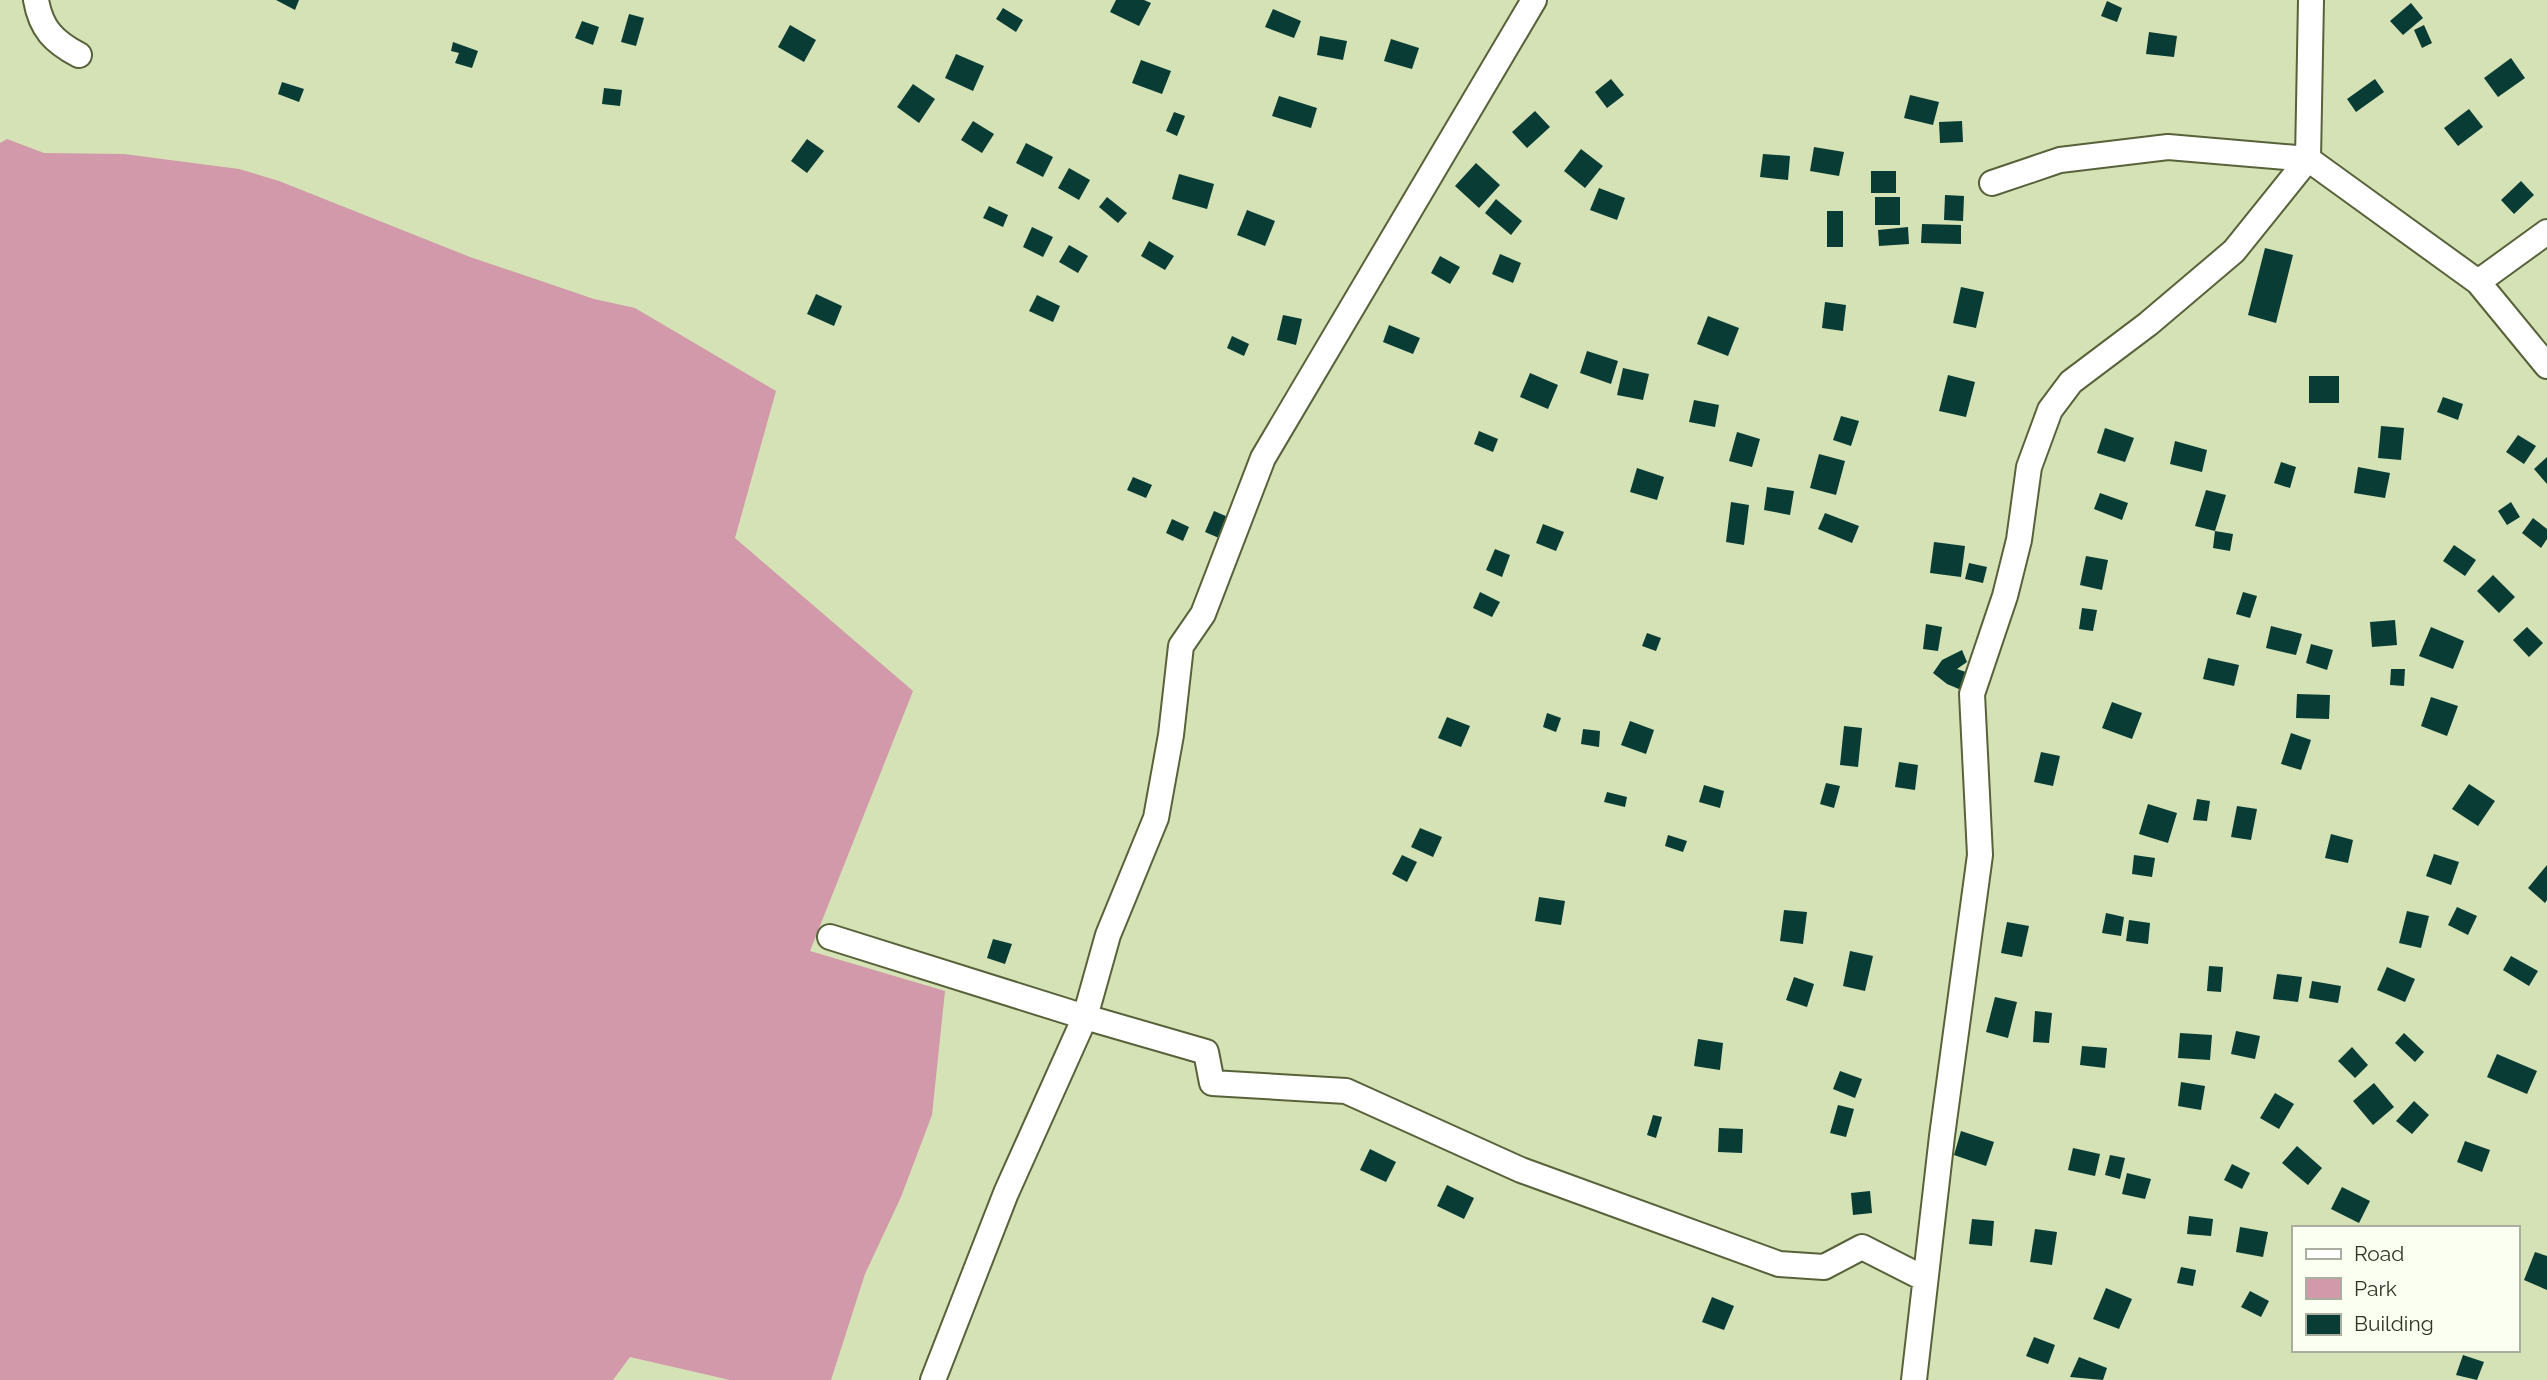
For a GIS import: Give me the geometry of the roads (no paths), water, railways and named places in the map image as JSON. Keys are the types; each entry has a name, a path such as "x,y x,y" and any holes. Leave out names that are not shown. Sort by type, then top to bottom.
{"street":[{"path":"36,0 39,20 57,43 79,55"},
{"path":"933,1380 1006,1194 1085,1017 1108,935 1156,818 1171,736 1181,646 1203,614 1263,458 1534,0"},
{"path":"1914,1380 1980,855 1972,694 2016,551 2029,467 2050,410 2071,382 2148,324 2234,251 2308,159 2311,0"},
{"path":"1992,183 2060,160 2168,147 2308,159 2478,282 2547,366"},
{"path":"2478,282 2547,232"},
{"path":"830,937 1206,1052 1212,1083 1346,1091 1521,1170 1779,1264 1824,1267 1862,1247 1925,1279"}]}
